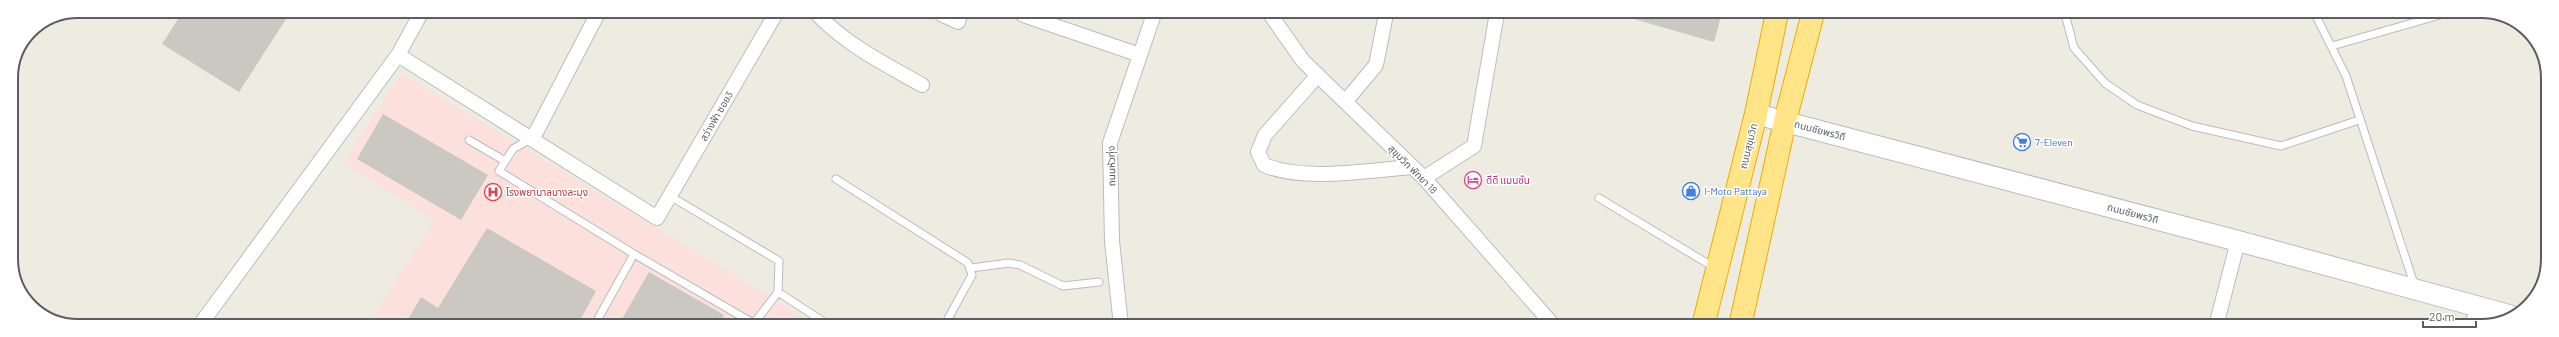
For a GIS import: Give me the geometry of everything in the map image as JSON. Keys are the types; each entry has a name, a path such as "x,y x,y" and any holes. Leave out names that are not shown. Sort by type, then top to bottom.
{"highway":[{"name":"ถนนสุขุมวิท","path":"1705,319 1756,114 1777,18"},
{"path":"1742,319 1785,121 1812,18"}],"main road":[{"name":"ถนนชัยพรวิถี","path":"1756,114 2238,241 2504,314"}],"street":[{"path":"205,319 398,55 418,18"},
{"path":"398,55 533,138 595,18"},
{"name":"สว่างฟ้า ซอย3","path":"533,138 657,218 773,18"},
{"path":"821,18 842,38 922,85"},
{"path":"950,18 958,22 959,18"},
{"path":"1032,18 1140,54"},
{"name":"ถนนหัวทุ่ง","path":"1120,319 1112,241 1110,143 1153,18"},
{"name":"สุขุมวิท พัทยา 18","path":"1273,18 1303,61 1424,178 1548,319"},
{"path":"1345,102 1376,65 1385,18"},
{"path":"1424,178 1474,146 1496,18"},
{"path":"1318,75 1265,135 1258,152 1264,165 1278,171 1304,174 1412,167"},
{"path":"2218,319 2238,241"},
{"path":"2474,319 2480,308"}],"lane":[{"path":"2066,18 2074,48 2105,83 2137,105 2192,126 2281,146 2359,120"},
{"path":"2317,18 2346,76 2359,120 2416,289"},
{"path":"2332,46 2430,18"},
{"path":"533,138 513,149 500,171 634,254 744,319"},
{"path":"469,140 505,162"},
{"path":"836,179 951,250 971,268 972,275 968,284 948,319"},
{"path":"670,196 779,261 778,292 756,319"},
{"path":"1599,198 1717,269"},
{"path":"598,319 634,254"},
{"path":"971,268 1009,263 1020,265 1063,286 1099,282"},
{"path":"778,292 819,319"}],"shaded area":[{"name":"โรงพยาบาลบางละมุง","path":"401,73 806,319 372,319 435,221 344,163"}],"building":[{"path":"179,18 287,18 239,92 162,44"},
{"path":"1630,18 1721,18 1714,42"},
{"path":"383,114 488,175 461,220 357,159"},
{"path":"487,228 596,291 581,319 408,319 421,297 438,308"},
{"path":"649,272 724,315 722,319 622,319"}],"place":[{"name":"7-Eleven","path":"2022,142"},
{"name":"ดีดี แมนชั่น","path":"1473,180"},
{"name":"I-Moto Pattaya","path":"1691,191"},
{"name":"โรงพยาบาลบางละมุง","path":"493,192"}]}
